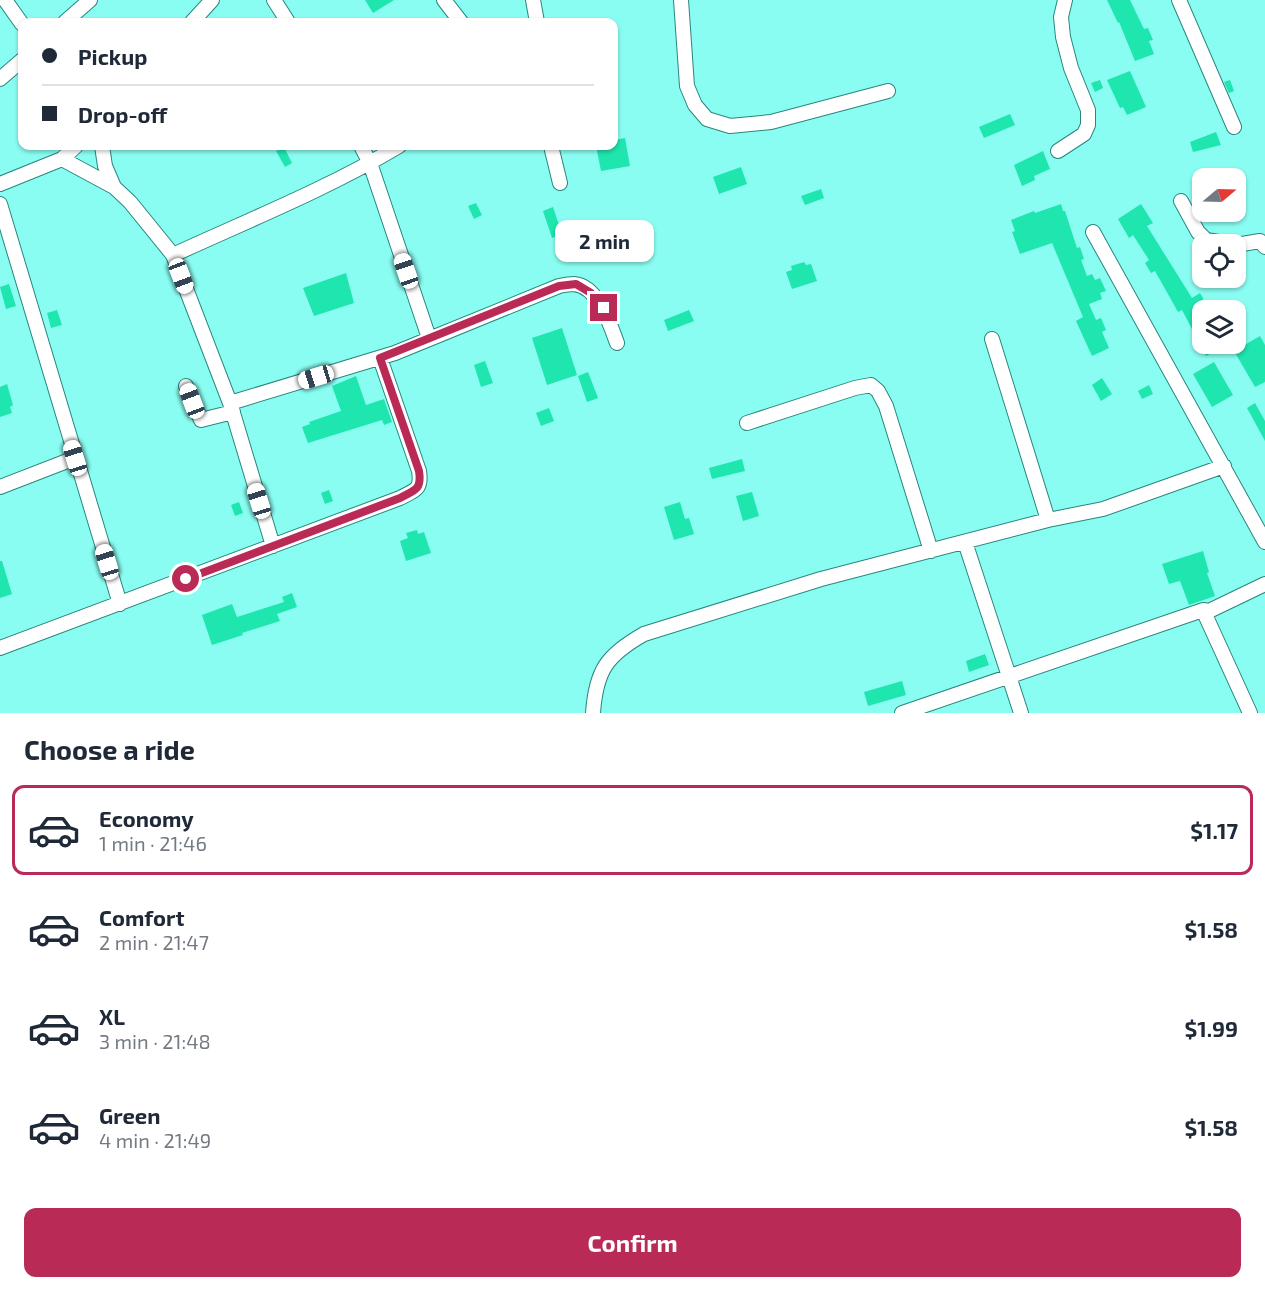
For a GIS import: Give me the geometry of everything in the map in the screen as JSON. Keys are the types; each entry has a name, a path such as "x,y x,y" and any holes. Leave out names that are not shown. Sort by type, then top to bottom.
{"street":[{"path":"5,0 18,18"},
{"path":"70,18 90,0"},
{"path":"196,18 212,0"},
{"path":"274,0 285,18"},
{"path":"444,0 458,18"},
{"path":"533,0 536,18"},
{"path":"681,0 687,86 695,105 708,119 730,126 771,122 888,91"},
{"path":"1058,151 1084,134 1088,125 1088,110 1071,68 1063,37 1061,17 1065,0"},
{"path":"1179,0 1234,127"},
{"path":"0,79 18,63"},
{"path":"0,184 62,159 72,150"},
{"path":"103,150 105,166 114,187"},
{"path":"362,150 370,163 429,338"},
{"path":"173,255 250,222 392,150"},
{"path":"552,150 560,183"},
{"path":"62,159 114,187 130,202 173,255 231,407 273,546"},
{"path":"1181,201 1199,234"},
{"path":"0,204 120,604"},
{"path":"1093,232 1265,542"},
{"path":"1246,242 1256,240 1265,247"},
{"path":"186,386 201,420 231,407 380,358 559,286 576,284 591,293 604,308 617,343"},
{"path":"992,339 1048,520"},
{"path":"0,648 400,498 418,488 421,482 419,471 380,358"},
{"path":"747,423 870,385 878,391 886,406 931,551"},
{"path":"0,487 75,458"},
{"path":"593,713 595,691 604,666 621,647 644,633 821,579 1048,520 1104,509 1224,466"},
{"path":"965,542 1021,713"},
{"path":"902,713 1203,610 1209,611 1265,584"},
{"path":"1203,610 1250,713"}],"building":[{"path":"365,0 394,0 373,13"},
{"path":"1107,0 1130,0 1144,29 1148,28 1153,40 1149,41 1154,54 1135,61"},
{"path":"1130,71 1146,107 1127,115 1123,107 1120,108 1107,80"},
{"path":"1100,80 1103,88 1095,92 1091,83"},
{"path":"1230,80 1234,91 1229,93 1224,82"},
{"path":"1010,114 1015,125 984,138 979,127"},
{"path":"1216,132 1221,145 1193,152 1190,142"},
{"path":"625,138 630,166 601,171 597,150 618,150 618,139"},
{"path":"286,150 292,163 285,167 276,151"},
{"path":"1043,151 1050,169 1034,176 1035,180 1022,186 1014,165"},
{"path":"741,167 747,184 719,194 713,177"},
{"path":"821,189 824,198 805,205 801,196"},
{"path":"476,203 482,215 474,219 468,206"},
{"path":"1061,204 1077,248 1080,247 1084,259 1081,260 1087,276 1092,274 1095,280 1100,278 1106,291 1100,293 1102,299 1089,304 1096,320 1101,318 1106,330 1102,332 1109,348 1092,356 1076,321 1083,317 1052,243 1020,254 1012,232 1015,231 1011,220"},
{"path":"1141,204 1153,223 1147,226 1192,298 1200,293 1203,298 1203,300 1192,300 1192,329 1182,310 1178,312 1155,271 1151,273 1145,263 1149,260 1133,235 1129,238 1118,219"},
{"path":"553,207 562,234 552,238 543,211"},
{"path":"804,262 806,265 811,264 817,281 792,289 786,272 792,270 791,266"},
{"path":"346,273 354,303 314,316 303,288"},
{"path":"9,284 16,306 6,309 0,287"},
{"path":"57,310 62,325 51,328 47,313"},
{"path":"689,310 694,321 668,331 664,320"},
{"path":"562,328 577,375 547,385 532,338"},
{"path":"1260,336 1265,345 1265,382 1255,387 1236,354 1246,354 1246,344"},
{"path":"485,361 493,383 481,387 474,365"},
{"path":"1214,362 1233,395 1212,407 1193,374"},
{"path":"588,372 598,398 587,402 578,376"},
{"path":"356,376 366,405 384,399 392,422 384,425 382,420 308,443 302,427 310,424 309,422 341,411 332,386"},
{"path":"1102,378 1112,394 1101,401 1092,385"},
{"path":"7,384 13,405 10,407 12,413 0,417 0,387"},
{"path":"1149,385 1153,394 1142,399 1138,391"},
{"path":"1255,403 1265,421 1265,441 1247,408"},
{"path":"549,408 554,421 541,426 536,413"},
{"path":"742,459 745,471 712,479 709,468"},
{"path":"329,490 333,501 325,504 321,493"},
{"path":"752,492 759,516 743,521 736,496"},
{"path":"239,502 243,513 235,516 231,505"},
{"path":"680,502 685,519 689,518 694,534 674,540 664,507"},
{"path":"417,530 418,534 424,532 431,553 406,561 400,541 408,538 406,533"},
{"path":"1203,551 1209,572 1207,573 1215,596 1189,605 1180,581 1169,584 1162,564"},
{"path":"0,561 2,561 12,594 0,598"},
{"path":"292,593 297,607 277,614 280,621 212,645 202,615 232,604 237,617 284,602 282,597"},
{"path":"985,654 989,665 969,672 966,661"},
{"path":"902,681 906,695 868,706 864,692"}],"route":[{"path":"186,579 400,498 418,488 421,482 419,471 380,358 559,286 576,284 591,293 604,308"}]}
